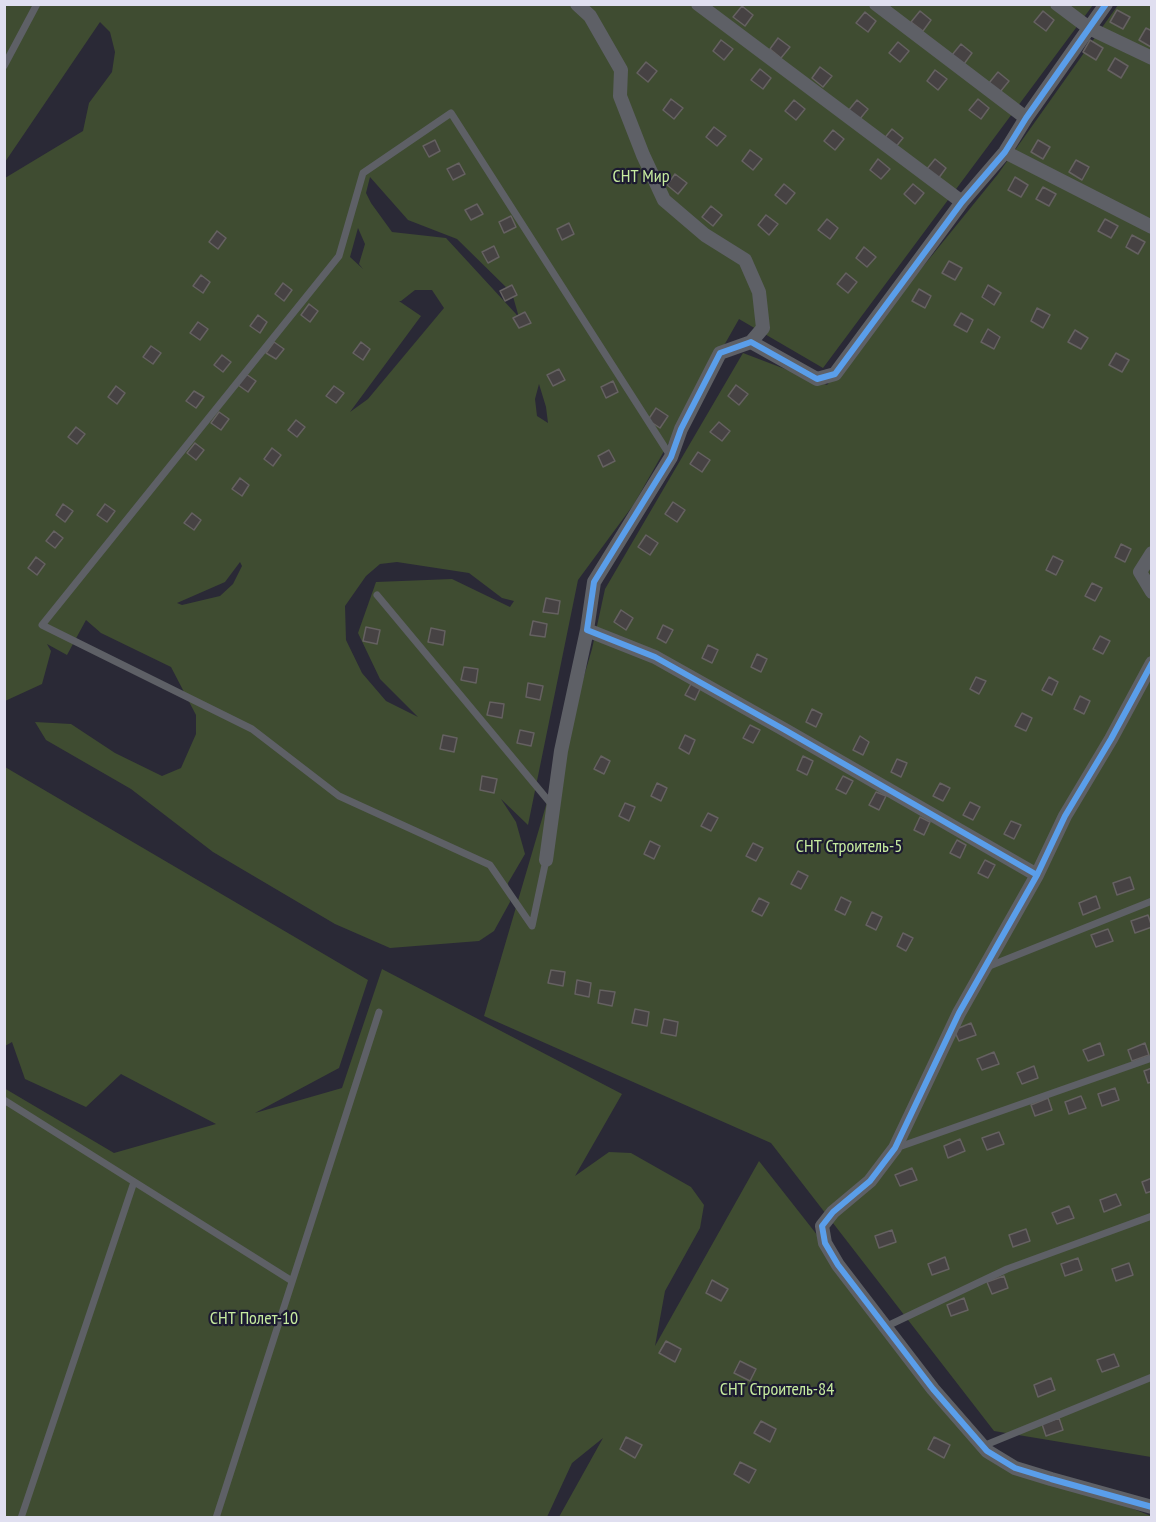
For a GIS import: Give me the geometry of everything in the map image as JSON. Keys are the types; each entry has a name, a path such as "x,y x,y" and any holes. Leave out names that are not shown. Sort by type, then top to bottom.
{"street":[{"path":"546,860 561,751 587,630 594,582 671,457 681,429 720,353 751,342 763,328 759,292 745,260 705,235 664,200 643,155 620,96 621,69 590,16 578,4"},
{"path":"698,4 962,202"},
{"path":"876,4 1026,118"},
{"path":"1057,4 1089,28 1152,58"},
{"path":"751,342 818,379 835,374 962,202 1005,152 1026,118 1106,4"},
{"path":"1005,152 1152,227"},
{"path":"1151,589 1140,572 1152,553"},
{"path":"587,630 655,657 1037,875"},
{"path":"1152,663 1111,739 1065,816 1037,875 959,1013 895,1148 870,1181 832,1212 822,1226 825,1244 838,1265 933,1389 987,1451 1015,1468 1152,1506"}],"lane":[{"path":"4,66 37,4"},
{"path":"546,860 532,926 490,865 339,796 252,729 42,625 339,256 363,173 451,113 671,457"},
{"path":"377,596 553,807"},
{"path":"984,968 1152,901"},
{"path":"216,1518 379,1012"},
{"path":"895,1148 1152,1058"},
{"path":"4,1100 292,1281"},
{"path":"21,1518 135,1182"},
{"path":"885,1327 1007,1269 1152,1216"},
{"path":"983,1446 1152,1377"}],"green space":[{"name":"СНТ Мир","path":"4,5 1093,5 823,368 739,319 634,504 578,580 528,825 501,799 516,822 525,854 508,883 510,902 494,931 479,941 390,948 335,924 213,852 131,789 46,740 35,722 71,724 115,753 162,776 181,768 196,734 196,715 171,667 101,633 86,620 67,655 47,644 51,651 42,684 5,701 5,178 83,131 89,103 112,72 115,52 110,32 100,22 5,162","holes":["370,177 408,220 457,239 512,293 520,321 446,238 392,232 366,193","358,228 365,244 359,264 363,269 350,257","415,290 432,290 444,308 368,399 350,412 421,316 399,301","539,384 548,423 537,416 535,399","240,562 242,566 233,584 220,596 182,605 177,603 225,582","397,562 469,573 502,598 514,601 510,607 452,579 376,582 358,633 380,679 418,717 386,701 362,673 346,640 345,606 366,576 380,564"]},
{"name":"СНТ Строитель-5","path":"1118,5 1151,5 1151,1457 994,1431 771,1143 484,1016 592,649 605,589 743,353 827,385 998,174"},
{"path":"5,767 368,980 339,1068 255,1113 342,1088 382,969 622,1094 575,1176 609,1152 631,1153 691,1187 704,1205 700,1228 665,1291 655,1346 759,1161 987,1451 1151,1517 559,1517 603,1438 572,1463 547,1517 5,1517 4,1088 114,1153 216,1124 121,1074 86,1107 25,1079 12,1042 5,1046"}],"building":[{"path":"742,6 753,15 745,26 733,17"},
{"path":"1117,10 1130,17 1123,29 1110,22"},
{"path":"920,11 931,20 923,31 911,22"},
{"path":"1043,11 1054,20 1046,31 1034,22"},
{"path":"865,12 876,21 868,32 856,23"},
{"path":"1146,28 1152,31 1151,47 1139,40"},
{"path":"778,38 790,47 781,58 770,49"},
{"path":"721,40 733,49 724,60 713,51"},
{"path":"1090,40 1103,48 1096,60 1083,52"},
{"path":"898,42 909,51 900,62 889,53"},
{"path":"961,44 972,53 964,64 952,55"},
{"path":"1115,58 1128,66 1121,78 1108,70"},
{"path":"646,62 657,71 648,82 637,73"},
{"path":"820,67 832,76 823,87 812,78"},
{"path":"760,69 771,78 763,89 751,80"},
{"path":"935,70 947,79 938,90 927,81"},
{"path":"998,72 1009,81 1000,92 989,83"},
{"path":"671,99 683,108 674,119 663,110"},
{"path":"978,99 989,108 981,119 969,110"},
{"path":"794,100 805,109 796,120 785,111"},
{"path":"857,100 868,109 859,120 848,111"},
{"path":"714,127 726,136 717,146 706,137"},
{"path":"892,129 903,138 894,149 883,140"},
{"path":"833,130 844,139 835,150 824,141"},
{"path":"435,140 440,151 429,157 423,146"},
{"path":"1038,140 1050,147 1043,159 1031,152"},
{"path":"750,150 762,159 753,170 742,161"},
{"path":"878,159 890,169 881,179 870,170"},
{"path":"935,159 946,168 938,179 926,170"},
{"path":"1076,160 1089,167 1082,180 1069,172"},
{"path":"459,163 465,174 453,180 447,169"},
{"path":"675,174 687,183 678,194 667,185"},
{"path":"1015,177 1028,185 1021,197 1008,190"},
{"path":"784,184 795,193 786,204 775,195"},
{"path":"913,184 924,193 915,204 904,194"},
{"path":"1043,187 1056,194 1049,206 1036,199"},
{"path":"477,204 483,214 471,220 465,210"},
{"path":"711,206 722,215 713,226 702,217"},
{"path":"766,215 778,224 769,235 758,225"},
{"path":"511,216 516,227 504,233 499,222"},
{"path":"827,219 838,228 830,239 818,230"},
{"path":"1105,219 1118,226 1111,238 1098,231"},
{"path":"569,223 574,234 562,240 557,229"},
{"path":"217,231 226,238 218,249 209,242"},
{"path":"1132,235 1145,242 1138,254 1126,247"},
{"path":"494,246 499,257 488,263 482,252"},
{"path":"864,247 876,257 867,267 856,258"},
{"path":"949,261 962,268 955,280 942,273"},
{"path":"846,273 857,282 848,293 837,284"},
{"path":"201,275 210,282 203,293 193,286"},
{"path":"283,283 292,290 284,301 275,294"},
{"path":"512,285 517,295 505,301 500,291"},
{"path":"988,285 1001,293 994,305 982,297"},
{"path":"919,289 931,296 925,308 912,301"},
{"path":"309,304 318,311 310,322 301,315"},
{"path":"1037,308 1050,315 1043,328 1031,321"},
{"path":"525,312 531,323 519,328 513,318"},
{"path":"961,313 973,320 967,332 954,325"},
{"path":"258,315 267,322 260,333 250,326"},
{"path":"198,322 208,329 200,340 190,333"},
{"path":"988,329 1000,337 994,349 981,342"},
{"path":"1075,330 1088,338 1081,349 1068,342"},
{"path":"274,342 284,349 276,359 266,353"},
{"path":"361,342 370,349 363,360 353,353"},
{"path":"151,346 161,353 153,364 143,357"},
{"path":"1116,353 1129,360 1122,372 1109,365"},
{"path":"222,355 231,362 223,372 214,365"},
{"path":"559,369 565,380 553,386 547,375"},
{"path":"246,374 256,381 248,392 238,385"},
{"path":"613,381 618,392 606,398 601,387"},
{"path":"736,385 748,394 739,405 728,396"},
{"path":"116,386 125,393 117,404 108,397"},
{"path":"334,386 344,393 336,403 326,396"},
{"path":"194,391 204,397 196,408 186,401"},
{"path":"656,408 668,416 660,428 648,420"},
{"path":"219,412 229,419 221,430 211,423"},
{"path":"296,420 305,427 297,437 288,430"},
{"path":"719,422 730,431 722,441 710,432"},
{"path":"76,427 85,434 77,444 68,437"},
{"path":"195,443 204,450 196,460 187,453"},
{"path":"272,448 281,455 273,466 264,459"},
{"path":"609,450 615,461 603,467 598,456"},
{"path":"698,452 710,460 702,472 690,464"},
{"path":"240,478 249,485 242,496 232,489"},
{"path":"673,502 685,510 677,522 665,514"},
{"path":"63,504 73,511 65,522 56,515"},
{"path":"105,504 115,511 107,522 97,515"},
{"path":"192,513 201,520 194,530 184,523"},
{"path":"54,531 63,538 55,548 46,541"},
{"path":"646,535 658,543 650,555 638,547"},
{"path":"1121,544 1131,549 1125,562 1115,557"},
{"path":"1053,556 1063,561 1056,575 1046,570"},
{"path":"36,557 45,564 37,575 28,568"},
{"path":"1092,583 1102,588 1095,601 1085,596"},
{"path":"546,598 560,601 558,614 543,612"},
{"path":"621,610 633,618 626,630 614,622"},
{"path":"533,621 547,624 545,637 530,635"},
{"path":"663,625 673,630 666,643 657,638"},
{"path":"366,627 380,630 377,644 363,641"},
{"path":"431,628 445,631 443,645 428,642"},
{"path":"1100,636 1110,641 1103,654 1093,649"},
{"path":"708,645 718,650 712,663 702,658"},
{"path":"757,654 767,659 761,672 751,667"},
{"path":"464,667 478,669 476,683 461,680"},
{"path":"976,677 986,681 979,694 970,689"},
{"path":"1049,677 1058,682 1052,695 1042,690"},
{"path":"692,682 701,687 695,700 685,695"},
{"path":"528,683 543,686 540,700 526,697"},
{"path":"1080,696 1090,701 1084,714 1074,709"},
{"path":"490,702 504,704 502,718 487,715"},
{"path":"812,709 822,714 816,727 806,722"},
{"path":"1022,713 1032,718 1026,731 1015,726"},
{"path":"750,725 760,730 753,743 743,738"},
{"path":"520,730 534,733 531,746 517,743"},
{"path":"443,735 457,738 454,752 440,749"},
{"path":"685,735 695,740 689,754 679,748"},
{"path":"860,736 869,742 863,755 853,750"},
{"path":"601,756 610,761 604,774 594,769"},
{"path":"803,756 813,761 807,775 797,770"},
{"path":"897,759 907,763 901,777 891,772"},
{"path":"482,776 497,779 494,793 480,790"},
{"path":"843,776 853,781 846,794 836,789"},
{"path":"657,783 667,788 661,801 651,796"},
{"path":"940,783 950,788 943,801 933,796"},
{"path":"876,792 886,796 879,810 869,805"},
{"path":"970,802 980,807 973,820 963,815"},
{"path":"625,803 635,807 629,821 619,816"},
{"path":"708,813 718,818 711,831 701,826"},
{"path":"920,817 930,822 924,835 914,830"},
{"path":"1011,821 1021,825 1014,839 1004,834"},
{"path":"957,840 966,845 960,858 950,853"},
{"path":"650,841 660,846 654,859 644,854"},
{"path":"753,843 763,848 756,861 746,856"},
{"path":"985,860 995,865 988,878 978,873"},
{"path":"798,871 808,876 801,889 791,884"},
{"path":"1130,877 1134,889 1117,895 1113,883"},
{"path":"1096,896 1100,908 1083,915 1079,903"},
{"path":"841,897 851,902 845,915 835,910"},
{"path":"759,898 769,903 762,916 752,911"},
{"path":"872,912 882,917 876,930 866,925"},
{"path":"1148,915 1152,927 1135,933 1131,921"},
{"path":"1108,929 1113,941 1096,947 1091,935"},
{"path":"903,933 913,938 906,951 897,946"},
{"path":"551,970 565,972 563,986 548,983"},
{"path":"577,980 591,983 589,997 575,994"},
{"path":"600,990 615,992 612,1006 598,1003"},
{"path":"635,1009 649,1012 647,1026 632,1023"},
{"path":"664,1019 678,1022 676,1036 661,1033"},
{"path":"971,1023 976,1035 959,1041 954,1030"},
{"path":"1100,1043 1104,1055 1088,1061 1083,1050"},
{"path":"1145,1043 1149,1055 1132,1061 1128,1050"},
{"path":"994,1052 999,1064 982,1070 977,1059"},
{"path":"1034,1066 1038,1078 1022,1084 1017,1073"},
{"path":"1152,1068 1152,1082 1148,1083 1144,1071"},
{"path":"1115,1088 1119,1100 1102,1106 1098,1094"},
{"path":"1081,1096 1086,1108 1069,1114 1065,1102"},
{"path":"1048,1098 1052,1110 1035,1116 1031,1105"},
{"path":"999,1132 1004,1144 987,1150 982,1138"},
{"path":"960,1139 965,1151 948,1158 944,1146"},
{"path":"912,1168 917,1180 900,1186 895,1175"},
{"path":"1152,1178 1152,1191 1146,1193 1142,1182"},
{"path":"1116,1194 1121,1205 1104,1212 1100,1200"},
{"path":"1069,1206 1074,1218 1057,1224 1052,1213"},
{"path":"1026,1229 1030,1241 1013,1247 1009,1235"},
{"path":"892,1230 896,1242 879,1248 875,1236"},
{"path":"945,1257 949,1269 932,1275 928,1264"},
{"path":"1078,1258 1082,1270 1065,1276 1061,1264"},
{"path":"1129,1263 1133,1275 1116,1281 1112,1269"},
{"path":"1004,1276 1008,1288 992,1294 987,1282"},
{"path":"712,1280 728,1289 721,1301 706,1293"},
{"path":"964,1298 968,1310 951,1316 947,1305"},
{"path":"666,1341 681,1349 675,1362 659,1353"},
{"path":"1114,1354 1119,1366 1102,1372 1097,1360"},
{"path":"740,1361 756,1369 750,1381 734,1373"},
{"path":"1051,1378 1055,1390 1038,1397 1034,1385"},
{"path":"1059,1418 1063,1430 1046,1436 1042,1424"},
{"path":"761,1421 776,1429 770,1442 754,1433"},
{"path":"626,1437 642,1445 635,1458 620,1449"},
{"path":"934,1437 950,1445 944,1458 928,1449"},
{"path":"740,1462 756,1470 749,1483 734,1474"}],"cycle path":[{"path":"1037,875 655,657 587,630 594,582 671,457 681,429 720,353 751,342 817,379 835,374 962,202 1005,152 1026,118 1106,4"},
{"path":"1152,663 1111,739 1065,816 1037,875 959,1013 895,1148 870,1181 833,1212 822,1226 825,1243 838,1265 933,1389 987,1451 1015,1468 1152,1507"}],"park label":[{"name":"СНТ Полет-10","path":"254,1319"},
{"name":"СНТ Строитель-84","path":"777,1390"}]}
